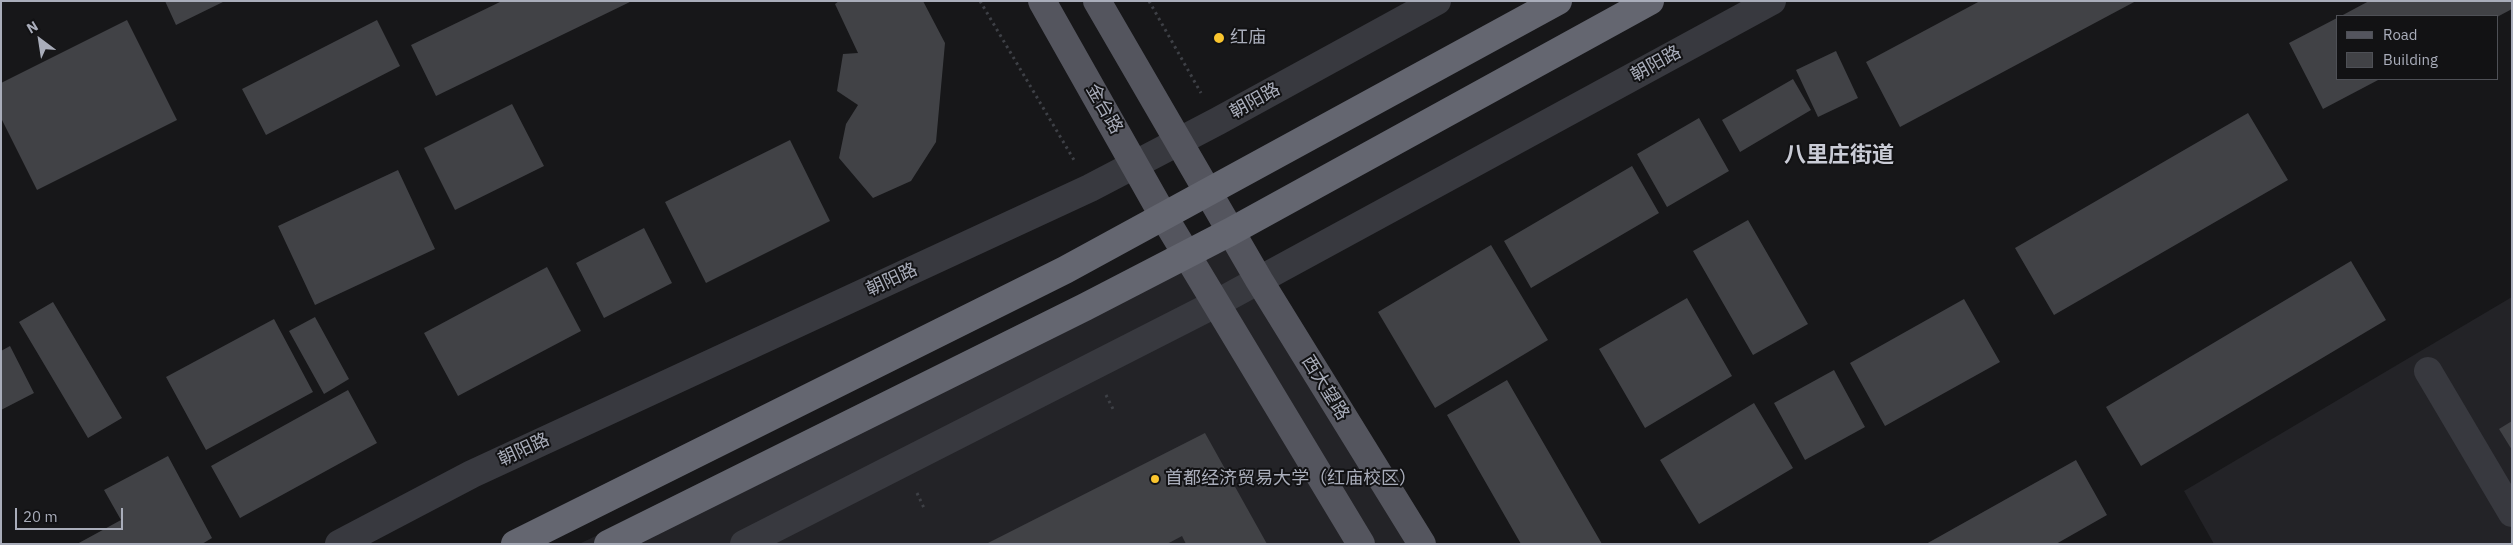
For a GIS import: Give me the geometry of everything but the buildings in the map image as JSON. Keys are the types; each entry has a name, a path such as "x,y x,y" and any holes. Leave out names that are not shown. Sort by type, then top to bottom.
{"highway":[{"path":"515,544 1065,270 1558,1"},
{"path":"608,544 1187,255 1650,1"}],"main road":[{"name":"金台路","path":"1042,1 1187,255"},
{"path":"1096,1 1206,192"},
{"name":"西大望路","path":"1206,192 1422,544"},
{"path":"1187,255 1361,544"}],"street":[{"name":"朝阳路","path":"339,544 472,474 1090,188 1218,121 1437,1"},
{"name":"朝阳路","path":"744,544 1217,303 1772,1"},
{"path":"2428,370 2512,513"}],"path":[{"path":"980,1 1090,188"},
{"path":"1149,1 1218,121"}],"shaded area":[{"path":"1230,232 1412,544 579,544"},
{"path":"2512,297 2512,544 2214,544 2184,491"}],"place":[{"name":"红庙","path":"1219,38"},
{"name":"首都经济贸易大学（红庙校区）","path":"1155,479"}],"district":[{"name":"八里庄街道","path":"1839,156"}]}
